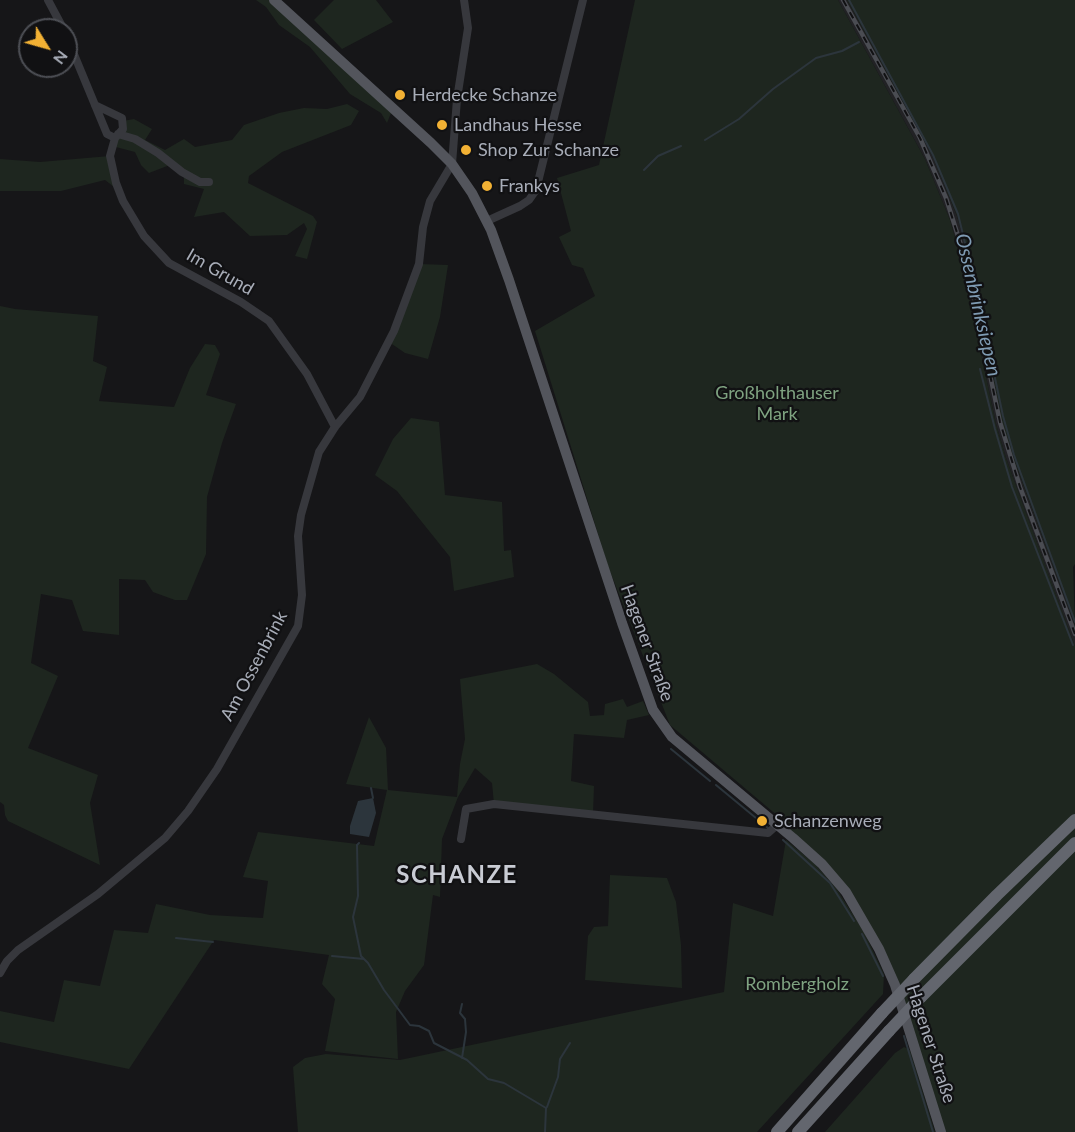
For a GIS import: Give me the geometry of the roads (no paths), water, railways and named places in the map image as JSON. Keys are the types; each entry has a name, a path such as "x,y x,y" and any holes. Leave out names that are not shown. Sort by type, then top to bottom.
{"highway":[{"path":"777,1132 914,979 1075,820"},
{"path":"798,1132 921,997 1075,843"}],"main road":[{"name":"Hagener Straße","path":"274,0 403,116 452,164 472,193 487,221 509,280 653,710 672,737 822,864 846,892 879,949 895,985 941,1132"}],"street":[{"path":"48,0 58,18"},
{"path":"452,164 457,99 468,28 464,0"},
{"path":"487,221 520,206 529,200 536,190 583,0"},
{"path":"78,64 107,134 135,139 182,172 200,182 209,182"},
{"name":"Im Grund","path":"95,105 122,118 123,129 117,136 110,156 116,183 128,210 144,236 170,262 241,302 268,321 307,374 335,427"},
{"name":"Am Ossenbrink","path":"0,973 18,950 98,894 165,838 188,811 217,769 298,626 302,609 298,536 301,515 319,452 335,427 360,397 394,331 419,264 423,227 430,201 452,164"},
{"path":"461,839 466,809 494,804 768,833 777,825"}],"waterway":[{"name":"Ossenbrinksiepen","path":"849,0 933,155 958,214 1003,416 1014,455 1075,622"},
{"path":"705,140 739,119 773,89 816,58 842,51 859,42"},
{"path":"644,170 658,156 681,146"},
{"path":"980,369 1012,487 1073,645"},
{"path":"671,749 710,781"},
{"path":"716,785 768,828"},
{"path":"371,788 373,798"},
{"path":"783,840 830,883 854,921"},
{"path":"359,843 357,845 358,896 353,917 361,956 410,1025 429,1031 434,1043 467,1060 488,1079 504,1083 546,1108 545,1132"},
{"path":"862,934 883,976"},
{"path":"176,938 213,942"},
{"path":"332,956 364,959"},
{"path":"462,1004 460,1013 465,1019 466,1032 462,1058"},
{"path":"904,1036 933,1132"},
{"path":"547,1107 558,1077 560,1059 570,1043"}],"railway":[{"path":"843,0 920,138 946,198 966,261 1000,422 1020,487 1075,634"}],"place":[{"name":"Herdecke Schanze","path":"400,95"},
{"name":"Landhaus Hesse","path":"442,125"},
{"name":"Shop Zur Schanze","path":"466,150"},
{"name":"Frankys","path":"487,186"},
{"name":"Schanzenweg","path":"762,821"}],"district":[{"name":"SCHANZE","path":"457,875"}],"park label":[{"name":"Großholthauser Mark","path":"777,403"},
{"name":"Rombergholz","path":"797,984"}]}
